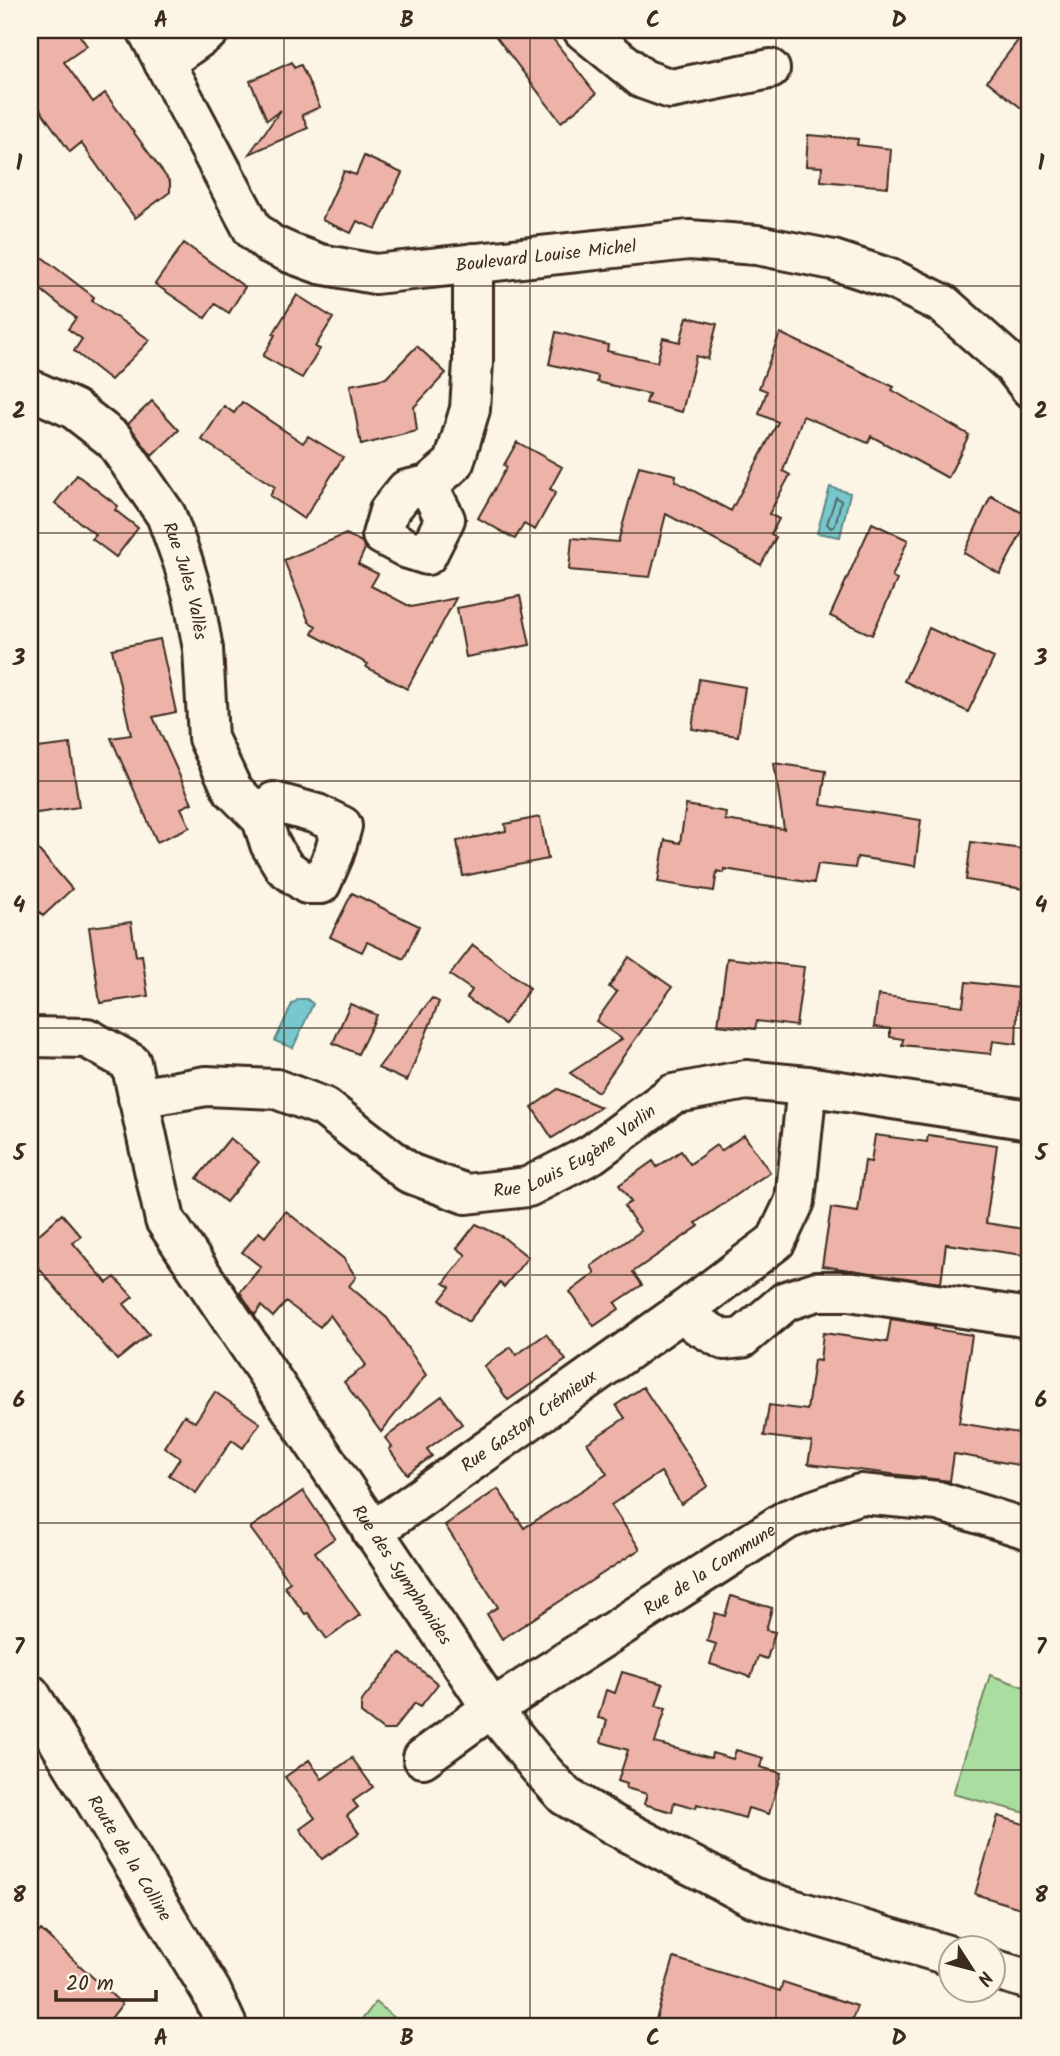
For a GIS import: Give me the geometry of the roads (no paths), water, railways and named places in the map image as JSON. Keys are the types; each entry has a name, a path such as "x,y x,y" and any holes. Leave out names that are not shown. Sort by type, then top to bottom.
{"street":[{"name":"Boulevard Louise Michel","path":"147,30 253,230 270,243 320,264 375,274 689,240 757,245 833,260 894,280 943,304 1013,366 1030,388"},
{"path":"164,63 210,30"},
{"path":"583,30 643,79 671,89 770,69"},
{"path":"428,485 454,463 470,409 473,263"},
{"name":"Rue Jules Vallès","path":"30,389 74,409 114,440 166,515 183,562 203,649 208,737 232,789 262,819"},
{"name":"Rue des Symphonides","path":"30,1037 87,1038 131,1063 165,1220 492,1709 565,1796 614,1825 752,1897 937,1952"},
{"name":"Rue Louis Eugène Varlin","path":"138,1098 206,1086 276,1089 324,1107 409,1173 466,1194 528,1186 592,1154 673,1094 746,1080 807,1086 1030,1120"},
{"name":"Rue Gaston Crémieux","path":"372,1532 686,1309 776,1241 795,1201 807,1086"},
{"path":"686,1309 696,1324 724,1340 742,1338 786,1301 817,1291 849,1291 1030,1318"},
{"name":"Rue de la Commune","path":"423,1758 492,1709 788,1519 860,1494 938,1501 1030,1530"},
{"name":"Route de la Colline","path":"30,1694 211,1991 227,2026"},
{"path":"1007,1973 1030,1980"}],"water":[{"path":"830,487 850,493 840,537 817,533"},
{"path":"299,999 307,999 313,1004 293,1048 275,1041 292,1004"}]}
